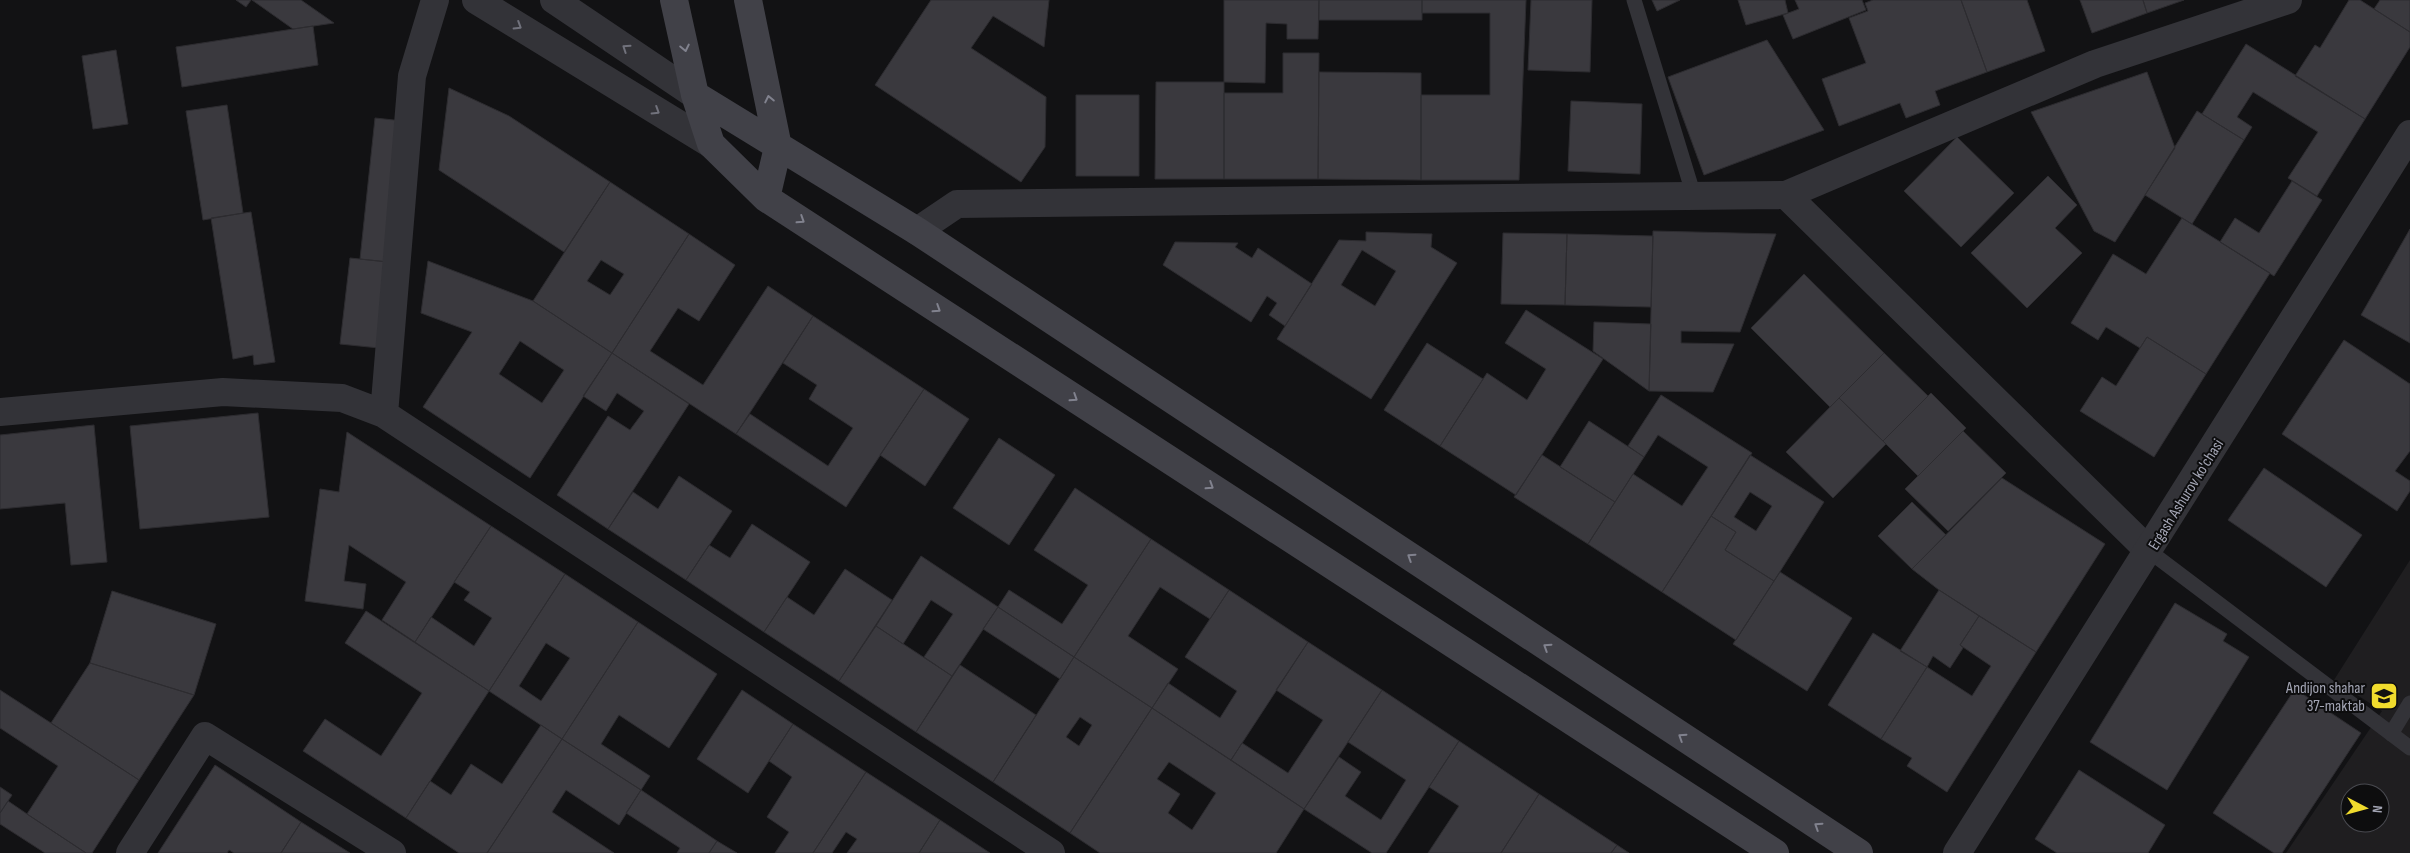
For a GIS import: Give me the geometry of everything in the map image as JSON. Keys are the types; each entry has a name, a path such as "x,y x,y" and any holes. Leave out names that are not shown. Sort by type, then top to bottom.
{"main road":[{"path":"674,0 695,95 710,144 766,198 1775,853"},
{"path":"748,0 778,147 766,198"},
{"path":"695,95 917,231 1858,853"}],"street":[{"path":"384,414 412,76 434,0"},
{"path":"476,0 710,144"},
{"path":"554,0 695,95"},
{"path":"917,231 957,204 1786,195 2095,64 2288,0"},
{"name":"Ergash Ashurov ko'chasi","path":"1957,853 2410,134"},
{"path":"1786,195 2149,551"},
{"path":"0,412 223,392 342,398 384,414 1051,853"},
{"path":"130,853 205,736 392,853"}],"lane":[{"path":"1634,0 1694,196"},
{"path":"2149,551 2410,748"},
{"path":"2391,734 2410,703"}],"shaded area":[{"name":"Andijon shahar 37-maktab","path":"2410,560 2410,853 2286,853 2382,711 2334,680"}],"building":[{"path":"236,0 251,0 246,7"},
{"path":"252,0 301,0 334,23 293,29"},
{"path":"931,0 1049,0 1044,47 993,16 971,48 1046,97 1045,147 1021,182 875,85"},
{"path":"1224,0 1319,0 1318,39 1287,39 1287,24 1266,23 1265,83 1224,82"},
{"path":"1319,0 1422,0 1422,20 1319,20"},
{"path":"1422,0 1526,0 1519,180 1421,180 1421,95 1490,95 1490,13 1422,13"},
{"path":"1531,0 1592,0 1590,72 1528,70"},
{"path":"1652,0 1680,0 1657,11"},
{"path":"1738,0 1785,0 1788,13 1746,25"},
{"path":"1795,0 1862,0 1866,10 1793,39 1783,15 1799,9"},
{"path":"1873,0 1961,0 1987,72 1935,91 1940,105 1906,118 1900,103 1839,126 1822,79 1866,63 1849,18 1868,11 1865,3"},
{"path":"1961,0 2027,0 2045,51 1987,72"},
{"path":"2080,0 2143,0 2147,13 2092,33"},
{"path":"2143,0 2184,0 2147,13"},
{"path":"2349,0 2360,0 2410,32 2410,47 2365,119 2295,76 2315,45 2320,48"},
{"path":"2380,0 2410,0 2410,32 2374,9"},
{"path":"313,26 318,65 182,87 176,47"},
{"path":"1767,40 1824,130 1704,175 1668,77"},
{"path":"2246,44 2365,119 2317,196 2288,178 2318,132 2253,92 2237,117 2252,127 2244,140 2202,114"},
{"path":"116,50 128,124 93,129 82,56"},
{"path":"1283,53 1319,53 1318,179 1224,179 1224,93 1283,93"},
{"path":"1319,72 1421,73 1421,180 1318,179"},
{"path":"2147,72 2175,148 2115,242 2094,231 2031,112"},
{"path":"1156,82 1224,82 1224,179 1155,179"},
{"path":"449,88 509,116 610,182 564,252 439,170"},
{"path":"1076,95 1139,95 1139,176 1076,176"},
{"path":"1571,101 1642,104 1640,174 1568,171"},
{"path":"227,105 243,213 203,220 186,111"},
{"path":"2197,111 2244,140 2192,224 2145,195"},
{"path":"375,118 403,121 388,262 360,259"},
{"path":"1957,137 2014,193 1961,247 1904,191"},
{"path":"2048,176 2077,205 2055,228 2082,253 2027,308 1971,253"},
{"path":"2292,181 2322,200 2274,276 2220,242 2235,218 2259,233"},
{"path":"610,182 689,234 612,353 533,301","holes":["601,260 624,274 610,295 587,281"]},
{"path":"251,212 275,362 254,365 253,355 233,359 211,218"},
{"path":"2182,218 2270,273 2206,374 2147,337 2140,348 2106,327 2098,340 2071,323 2113,254 2146,274"},
{"path":"2410,229 2410,343 2361,315"},
{"path":"1653,231 1776,234 1740,332 1681,331 1681,343 1734,344 1713,392 1649,391"},
{"path":"1366,232 1432,234 1431,247 1457,263 1371,399 1277,339 1339,240 1366,241","holes":["1362,250 1396,271 1375,306 1341,285"]},
{"path":"1503,233 1567,234 1565,305 1501,304"},
{"path":"689,234 735,265 699,321 678,308 650,351 703,385 768,286 813,316 736,434 612,353"},
{"path":"1567,234 1653,236 1651,307 1565,305"},
{"path":"1175,242 1238,243 1235,247 1252,258 1258,248 1312,284 1285,326 1269,315 1277,303 1267,296 1251,322 1163,265"},
{"path":"350,258 388,262 379,348 340,344"},
{"path":"428,261 533,301 612,353 530,478 423,407 472,332 421,313","holes":["520,341 564,370 542,403 499,374"]},
{"path":"1804,274 1884,353 1830,407 1751,328"},
{"path":"1526,310 1603,359 1516,495 1440,446 1487,373 1527,400 1546,369 1505,343"},
{"path":"813,316 924,389 846,507 736,434 750,414 828,466 853,428 809,399 817,385 783,363"},
{"path":"1594,322 1651,324 1649,391 1593,351"},
{"path":"2147,337 2206,374 2154,457 2080,411 2102,377 2116,386"},
{"path":"2344,340 2410,384 2410,451 2395,471 2410,481 2410,491 2397,511 2282,434"},
{"path":"1427,343 1483,379 1440,446 1384,410"},
{"path":"612,353 689,404 608,529 557,495 608,416 630,430 644,411 617,393 606,411 583,396"},
{"path":"1884,353 1928,396 1883,441 1839,398"},
{"path":"924,389 969,419 925,486 880,455"},
{"path":"1931,393 1966,428 1918,476 1883,441"},
{"path":"1661,395 1752,453 1662,592 1588,544 1633,474 1682,506 1708,467 1658,435 1644,457 1628,446"},
{"path":"1839,398 1886,444 1833,498 1786,452"},
{"path":"258,413 269,517 140,529 130,426"},
{"path":"1589,421 1644,457 1615,502 1560,467"},
{"path":"94,425 107,562 71,565 65,503 0,509 0,435"},
{"path":"1963,431 2006,473 1948,531 1905,489"},
{"path":"347,432 491,526 415,642 382,620 406,582 349,545 344,581 366,584 363,609 305,601 320,489 339,492"},
{"path":"999,438 1055,475 1009,545 953,508"},
{"path":"1542,455 1615,502 1588,544 1514,497"},
{"path":"1750,455 1824,502 1774,581 1725,550 1736,532 1711,516","holes":["1750,492 1772,506 1756,531 1734,517"]},
{"path":"2264,468 2362,535 2326,587 2228,520"},
{"path":"679,476 732,511 686,580 608,529 633,492 658,509"},
{"path":"2002,478 2105,544 2036,652 1939,590 1912,569"},
{"path":"1075,488 1151,539 1074,657 998,607 1009,590 1062,624 1088,585 1034,550"},
{"path":"1912,502 1946,535 1912,569 1878,536"},
{"path":"1711,516 1736,532 1725,550 1774,581 1736,640 1662,592"},
{"path":"752,524 810,562 764,632 686,580 709,545 730,558"},
{"path":"491,526 565,574 489,691 415,642 431,617 474,646 492,618 464,600 470,592 454,582"},
{"path":"1151,539 1229,590 1210,619 1160,587 1128,636 1178,669 1152,708 1074,657"},
{"path":"921,556 998,607 952,676 924,657 953,614 931,600 903,644 876,626"},
{"path":"845,569 892,600 839,681 764,632 787,597 814,615"},
{"path":"1780,572 1852,618 1807,691 1733,644"},
{"path":"565,574 638,622 562,739 489,691","holes":["546,643 570,658 541,701 519,686"]},
{"path":"1229,590 1308,642 1231,760 1152,708 1168,683 1220,718 1237,691 1185,657"},
{"path":"1939,590 1979,616 1960,645 1963,648 1950,668 1933,656 1927,667 1900,651"},
{"path":"112,591 216,624 194,695 90,663"},
{"path":"2175,603 2227,634 2223,641 2249,657 2167,790 2090,742"},
{"path":"998,607 1074,657 1060,679 983,629"},
{"path":"366,611 489,691 406,818 303,751 325,719 381,756 422,693 345,643"},
{"path":"1979,616 2036,652 1947,792 1907,766 1912,758 1881,739 1927,667 1972,696 1991,666 1960,645"},
{"path":"638,622 717,674 669,748 619,715 601,744 650,776 641,790 562,739"},
{"path":"876,626 952,676 916,732 839,681"},
{"path":"1873,633 1927,667 1881,739 1828,705"},
{"path":"1308,642 1382,690 1304,809 1231,760 1242,743 1288,773 1323,720 1276,690"},
{"path":"1074,657 1152,708 1070,833 993,782","holes":["1080,717 1092,725 1079,746 1066,737"]},
{"path":"90,663 194,695 139,780 51,723"},
{"path":"960,665 1036,715 993,782 916,732"},
{"path":"2295,689 2361,733 2282,853 2274,853 2213,813"},
{"path":"0,690 139,780 92,853 86,853 27,814 58,766 0,728"},
{"path":"742,690 793,724 748,793 697,759"},
{"path":"1382,690 1459,741 1386,853 1372,853 1304,809 1339,757 1361,772 1345,796 1381,820 1406,780 1348,742"},
{"path":"1152,708 1304,809 1276,853 1100,853 1070,833","holes":["1169,762 1216,793 1192,830 1168,813 1180,794 1157,779"]},
{"path":"793,724 866,772 813,853 775,853 789,832 767,817 792,777 769,761"},
{"path":"541,725 562,739 487,853 459,853 406,818 430,781 451,795 471,764 502,784"},
{"path":"562,739 641,790 619,825 566,790 552,812 614,853 487,853"},
{"path":"1459,741 1539,794 1501,853 1428,853 1459,806 1429,787"},
{"path":"215,765 301,822 281,853 234,853 229,850 227,853 158,853"},
{"path":"2079,770 2165,825 2148,853 2057,853 2035,839"},
{"path":"866,772 940,820 919,853 847,853 857,839 846,832 832,853 813,853"},
{"path":"0,787 12,795 0,813"},
{"path":"641,790 717,841 709,853 677,853 680,848 626,813"},
{"path":"1539,794 1617,845 1611,853 1501,853"},
{"path":"8,801 86,853 45,853 0,824 0,813"},
{"path":"940,820 990,853 919,853"},
{"path":"301,822 350,853 281,853"},
{"path":"717,841 737,853 709,853"},
{"path":"1617,845 1629,853 1611,853"}],"place":[{"name":"Andijon shahar 37-maktab","path":"2384,696"}]}
